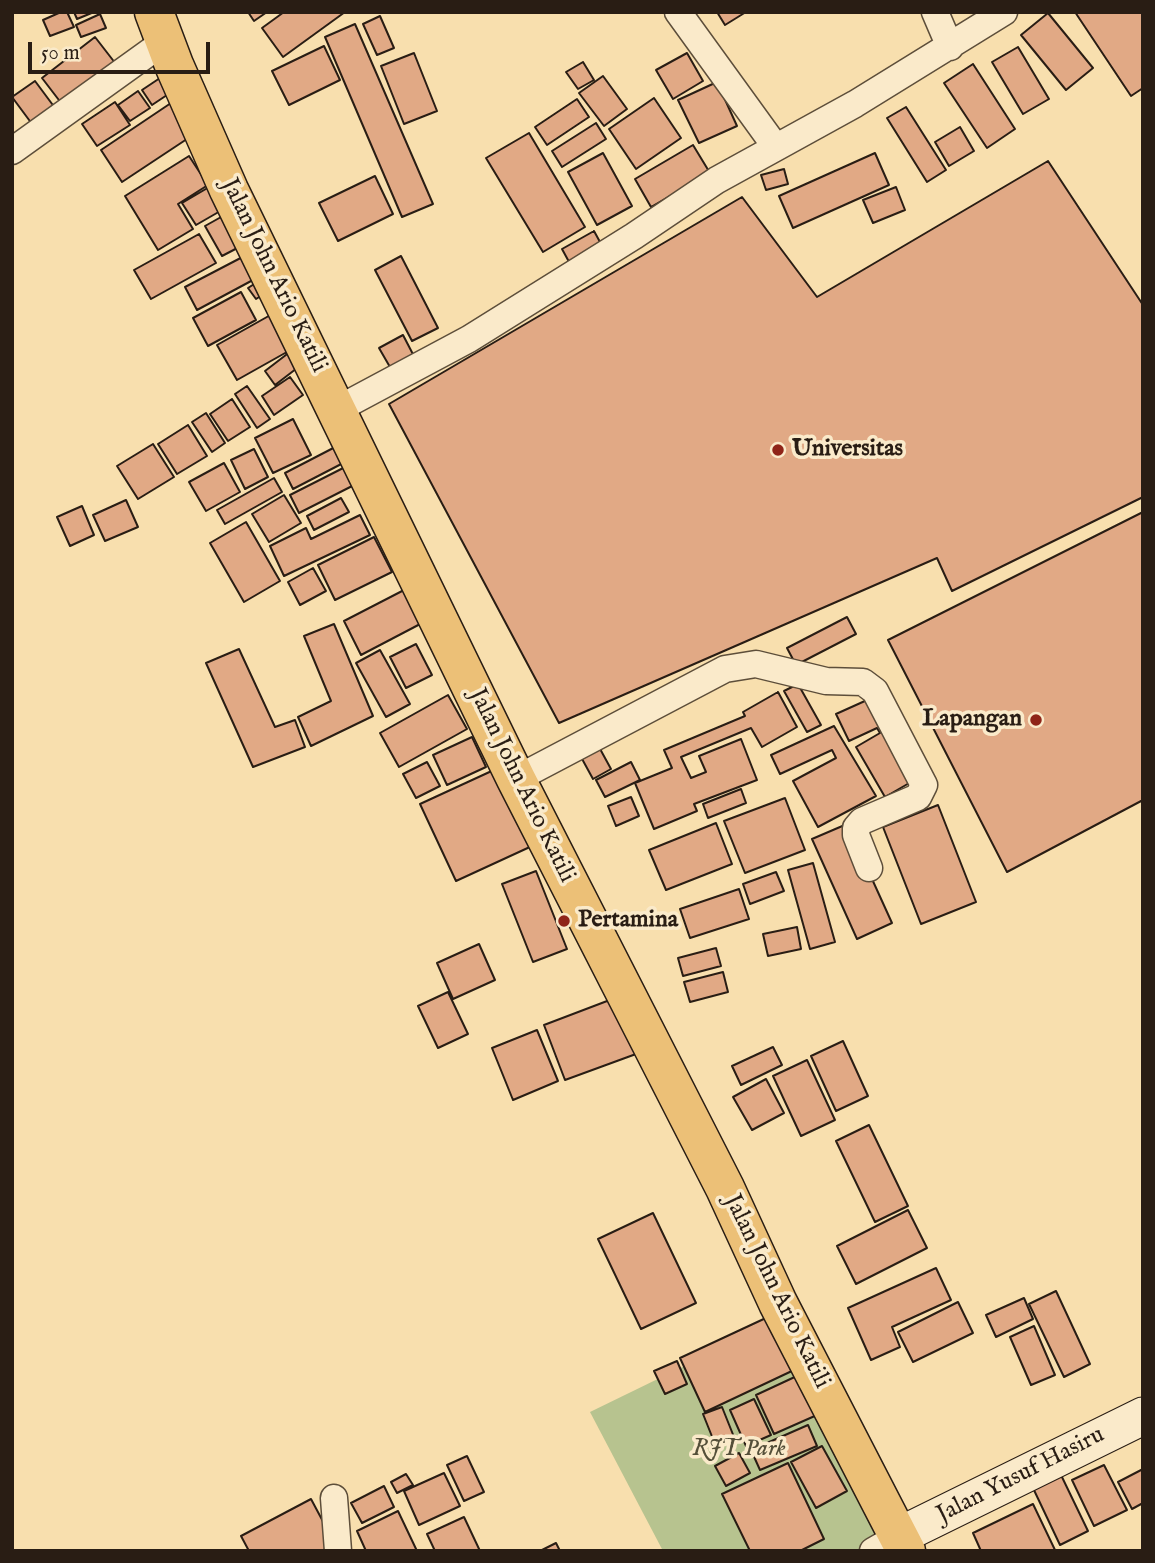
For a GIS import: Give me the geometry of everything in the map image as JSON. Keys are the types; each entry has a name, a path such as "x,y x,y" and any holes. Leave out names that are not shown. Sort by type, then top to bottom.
{"main road":[{"name":"Jalan John Ario Katili","path":"164,22 229,190 516,779 725,1188 893,1546"},
{"name":"Jalan Yusuf Hasiru","path":"893,1546 1143,1416"}],"street":[{"path":"678,12 775,146"},
{"path":"935,12 950,47"},
{"path":"338,409 469,339 775,146 855,104 1004,12"},
{"path":"12,151 164,22"},
{"path":"516,779 724,668 756,664 826,681 863,682 875,691 924,789 918,797 862,821 856,828 856,835 869,868"},
{"path":"334,1498 338,1551"}],"green space":[{"name":"RJT Park","path":"785,1317 893,1540 873,1551 663,1551 590,1412"}],"building":[{"path":"67,12 74,27 50,36 43,20"},
{"path":"74,12 94,12 77,19"},
{"path":"248,12 267,12 254,21"},
{"path":"284,12 345,12 283,57 262,28"},
{"path":"717,12 746,12 725,25"},
{"path":"1075,12 1143,12 1143,88 1131,96"},
{"path":"1048,13 1093,68 1066,90 1021,35"},
{"path":"100,14 106,28 81,37 76,25"},
{"path":"380,16 394,48 377,55 363,24"},
{"path":"355,24 433,204 402,217 325,37"},
{"path":"95,37 119,68 65,108 42,78"},
{"path":"324,46 340,80 289,105 272,71"},
{"path":"1018,47 1049,99 1023,114 992,62"},
{"path":"414,53 437,111 404,124 381,66"},
{"path":"687,53 703,81 673,99 656,70"},
{"path":"583,62 594,80 578,89 566,72"},
{"path":"973,64 1015,129 987,148 944,83"},
{"path":"166,74 176,89 152,105 142,90"},
{"path":"603,76 627,109 604,126 579,93"},
{"path":"35,81 61,116 38,132 12,97"},
{"path":"717,82 737,126 699,143 678,100"},
{"path":"138,91 150,108 130,121 118,105"},
{"path":"654,98 681,138 636,169 609,129"},
{"path":"577,99 589,117 547,145 535,127"},
{"path":"115,102 130,125 97,146 82,124"},
{"path":"171,103 193,135 122,182 101,150"},
{"path":"906,107 946,170 927,182 887,118"},
{"path":"596,123 606,139 562,167 552,151"},
{"path":"960,127 974,151 949,166 935,142"},
{"path":"529,133 585,227 543,252 486,158"},
{"path":"693,145 710,173 651,207 635,179"},
{"path":"603,153 632,206 597,225 568,172"},
{"path":"875,153 889,185 793,228 779,196"},
{"path":"189,156 208,185 178,204 193,229 158,250 125,196"},
{"name":"Universitas","path":"1048,161 1143,305 1143,497 952,591 937,558 559,723 389,404 742,197 817,297"},
{"path":"784,169 788,184 766,190 761,175"},
{"path":"375,176 393,214 338,241 319,203"},
{"path":"216,183 229,206 196,225 182,203"},
{"path":"896,187 905,210 873,223 863,200"},
{"path":"230,212 247,243 222,256 205,226"},
{"path":"594,231 606,253 574,271 562,249"},
{"path":"199,234 216,263 151,299 134,270"},
{"path":"254,251 266,273 197,310 185,287"},
{"path":"401,256 438,328 412,341 375,270"},
{"path":"265,277 272,289 256,299 248,288"},
{"path":"241,292 256,320 208,346 193,318"},
{"path":"274,313 294,348 237,380 217,345"},
{"path":"403,335 417,362 394,374 379,348"},
{"path":"295,348 305,362 275,385 265,371"},
{"path":"290,377 303,395 274,415 262,396"},
{"path":"247,386 270,419 257,428 235,394"},
{"path":"232,399 250,427 228,441 210,414"},
{"path":"206,413 225,443 212,452 192,422"},
{"path":"293,419 311,455 273,473 255,438"},
{"path":"188,425 207,456 177,474 158,444"},
{"path":"153,444 174,477 138,499 117,466"},
{"path":"341,444 349,460 293,489 285,473"},
{"path":"254,449 268,477 245,489 231,460"},
{"path":"355,462 364,480 299,513 290,495"},
{"path":"224,463 240,492 206,511 189,482"},
{"path":"274,478 282,492 225,524 217,510"},
{"path":"284,495 301,523 269,542 252,514"},
{"path":"341,498 349,512 314,530 307,516"},
{"path":"126,500 138,527 105,541 93,515"},
{"path":"82,506 94,535 70,546 57,517"},
{"name":"Lapangan","path":"1143,512 1143,800 1007,872 888,640"},
{"path":"360,515 370,535 284,576 270,546 306,528 311,539"},
{"path":"246,522 280,581 244,602 210,543"},
{"path":"374,537 392,572 335,600 318,565"},
{"path":"313,568 326,591 300,605 288,582"},
{"path":"406,589 424,622 361,655 344,621"},
{"path":"847,617 856,634 796,665 787,648"},
{"path":"334,624 373,716 311,746 298,717 331,701 304,636"},
{"path":"416,644 432,675 406,688 390,657"},
{"path":"239,649 275,727 295,720 305,747 253,767 206,663"},
{"path":"380,650 410,704 386,717 356,663"},
{"path":"798,684 821,725 807,732 784,691"},
{"path":"778,692 797,727 762,747 751,728 681,757 691,778 706,772 699,756 741,739 757,780 694,804 697,811 654,829 635,783 672,768 664,750 745,716 743,712"},
{"path":"448,695 467,729 399,767 380,733"},
{"path":"876,696 918,778 885,797 856,747 880,733 877,728 849,741 836,714"},
{"path":"834,726 876,796 818,827 793,781 836,758 832,750 780,774 771,755"},
{"path":"472,737 486,767 447,785 433,755"},
{"path":"599,747 611,769 593,779 581,757"},
{"path":"427,762 440,786 416,798 403,774"},
{"path":"631,762 640,780 605,797 596,780"},
{"path":"496,769 532,846 456,881 420,804"},
{"path":"741,789 746,803 708,818 703,804"},
{"path":"631,797 639,816 616,826 608,806"},
{"path":"785,798 805,850 745,873 724,821"},
{"path":"938,805 976,902 921,924 883,827"},
{"path":"716,823 732,864 666,890 649,850"},
{"path":"847,824 892,923 857,939 812,839"},
{"path":"813,863 835,942 810,949 788,870"},
{"path":"536,871 567,949 533,962 502,884"},
{"path":"776,872 784,891 750,904 743,884"},
{"path":"739,889 749,919 690,938 680,909"},
{"path":"797,927 801,949 768,956 763,934"},
{"path":"479,944 495,980 453,999 437,963"},
{"path":"716,948 721,966 683,976 678,958"},
{"path":"723,972 728,992 690,1002 684,982"},
{"path":"448,992 468,1034 438,1048 418,1006"},
{"path":"615,998 636,1054 565,1080 544,1025"},
{"path":"537,1030 558,1081 513,1100 492,1048"},
{"path":"843,1041 868,1096 836,1111 811,1056"},
{"path":"773,1047 782,1065 741,1085 732,1066"},
{"path":"807,1060 835,1120 801,1136 773,1076"},
{"path":"766,1079 784,1113 752,1130 733,1097"},
{"path":"869,1125 908,1206 875,1222 836,1141"},
{"path":"908,1210 927,1248 856,1284 837,1246"},
{"path":"653,1213 696,1303 641,1329 598,1239"},
{"path":"936,1268 951,1300 892,1327 900,1347 871,1360 848,1308"},
{"path":"1056,1291 1090,1364 1064,1377 1029,1304"},
{"path":"1024,1298 1033,1319 996,1337 986,1315"},
{"path":"958,1302 973,1333 913,1362 898,1332"},
{"path":"768,1317 794,1370 705,1412 680,1358"},
{"path":"1034,1326 1055,1375 1031,1385 1010,1337"},
{"path":"677,1361 687,1384 665,1394 654,1371"},
{"path":"799,1375 817,1415 774,1434 756,1395"},
{"path":"754,1399 771,1435 746,1446 730,1410"},
{"path":"722,1407 734,1437 715,1444 703,1414"},
{"path":"808,1425 817,1446 760,1470 751,1450"},
{"path":"822,1446 847,1491 816,1508 791,1462"},
{"path":"739,1453 750,1473 726,1486 715,1466"},
{"path":"467,1456 484,1492 464,1501 447,1465"},
{"path":"788,1463 824,1539 800,1551 750,1551 722,1494"},
{"path":"1104,1465 1127,1510 1094,1526 1072,1480"},
{"path":"1143,1469 1143,1503 1132,1509 1118,1482"},
{"path":"444,1473 460,1506 419,1525 404,1491"},
{"path":"406,1474 413,1485 397,1493 391,1482"},
{"path":"1061,1475 1088,1531 1060,1545 1033,1488"},
{"path":"384,1486 394,1507 362,1523 351,1503"},
{"path":"311,1499 335,1544 322,1551 249,1551 241,1536"},
{"path":"1033,1504 1055,1550 981,1551 973,1533"},
{"path":"398,1511 417,1551 366,1551 357,1531"},
{"path":"464,1517 480,1551 435,1551 427,1534"},
{"path":"556,1543 560,1551 540,1551"}],"place":[{"name":"Universitas","path":"778,450"},
{"name":"Lapangan","path":"1036,720"},
{"name":"Pertamina","path":"564,921"}]}
